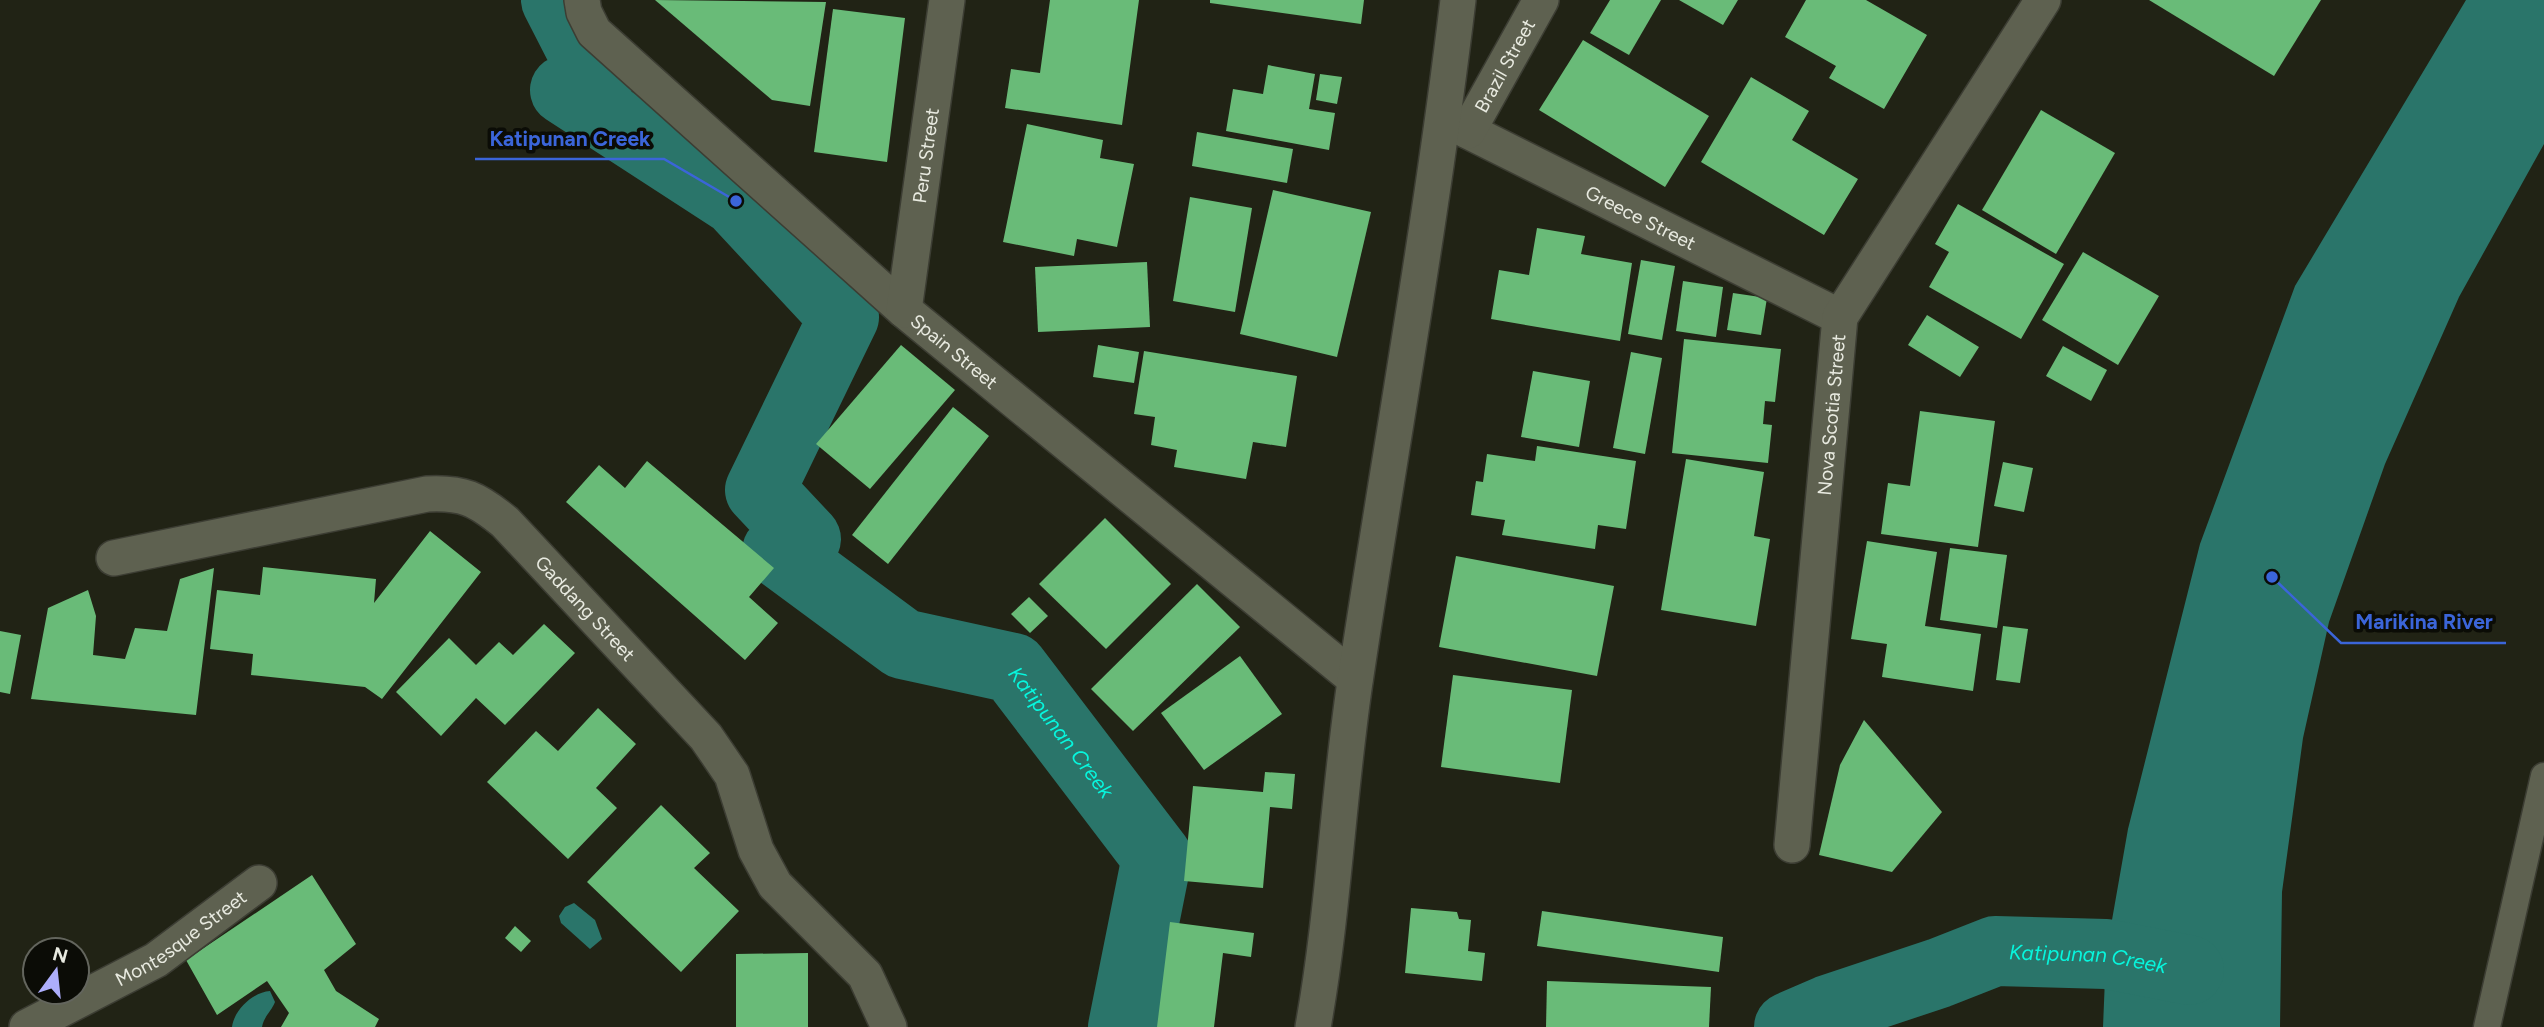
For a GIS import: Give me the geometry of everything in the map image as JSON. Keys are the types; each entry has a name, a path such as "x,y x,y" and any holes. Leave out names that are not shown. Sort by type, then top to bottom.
{"street":[{"name":"Spain Street","path":"582,0 584,12 594,32 904,310 1356,679"},
{"name":"Peru Street","path":"904,310 947,0"},
{"path":"1313,1027 1322,976 1356,679 1456,125 1458,0"},
{"name":"Brazil Street","path":"1456,125 1541,0"},
{"name":"Nova Scotia Street","path":"1792,845 1840,317 2043,0"},
{"name":"Greece Street","path":"1456,125 1840,317"},
{"name":"Gaddang Street","path":"114,558 427,494 452,492 480,501 505,522 706,737 732,775 756,850 775,885 865,975 889,1027"},
{"path":"2487,1027 2544,776"},
{"name":"Montesque Street","path":"27,1027 156,960 259,883"}],"water":[{"path":"2466,0 2544,0 2544,144 2459,297 2385,464 2329,622 2303,738 2282,892 2280,1027 2103,1027 2106,954 2128,829 2200,544 2295,286"},
{"path":"574,903 595,920 602,939 590,949 561,923 559,916 565,907"},
{"path":"270,991 275,1002 262,1027 232,1027 236,1014 245,1003"}],"building":[{"path":"655,0 826,2 810,106 772,100"},
{"path":"1050,0 1139,0 1122,125 1005,108 1011,69 1040,73"},
{"path":"1210,0 1364,0 1361,24 1210,3"},
{"path":"1610,0 1661,0 1629,55 1590,33"},
{"path":"1679,0 1738,0 1723,25"},
{"path":"1806,0 1866,0 1927,35 1884,109 1829,78 1836,66 1785,37"},
{"path":"2149,0 2321,0 2274,76"},
{"path":"833,9 905,18 887,162 814,152"},
{"path":"1583,40 1709,116 1665,187 1539,110"},
{"path":"1268,65 1315,74 1309,109 1335,113 1329,150 1226,131 1233,89 1263,94"},
{"path":"1320,74 1342,77 1337,104 1316,100"},
{"path":"1751,77 1809,111 1792,140 1858,179 1824,235 1701,162"},
{"path":"2041,110 2115,153 2056,254 1982,210"},
{"path":"1027,124 1103,140 1100,158 1134,164 1117,247 1077,239 1074,256 1003,242"},
{"path":"1197,132 1293,149 1287,183 1192,166"},
{"path":"1273,190 1371,212 1337,357 1240,334"},
{"path":"1190,197 1252,208 1235,312 1173,301"},
{"path":"1958,204 2064,264 2021,339 1929,287 1949,252 1935,244"},
{"path":"1537,228 1585,236 1581,254 1632,263 1620,341 1491,319 1499,270 1529,275"},
{"path":"2083,252 2159,296 2118,365 2042,320"},
{"path":"1641,260 1675,266 1662,340 1628,334"},
{"path":"1147,262 1150,327 1038,332 1035,267"},
{"path":"1683,281 1723,287 1716,337 1676,331"},
{"path":"1733,293 1767,298 1761,335 1727,330"},
{"path":"1927,315 1979,347 1960,377 1908,345"},
{"path":"1684,339 1781,349 1775,402 1765,401 1763,424 1772,425 1768,463 1672,453"},
{"path":"901,345 955,390 870,489 816,444"},
{"path":"1098,345 1139,352 1134,383 1093,377"},
{"path":"2063,346 2107,370 2091,401 2046,376"},
{"path":"1144,351 1297,376 1286,447 1253,442 1246,479 1174,467 1177,450 1151,445 1155,417 1134,414"},
{"path":"1631,352 1662,358 1645,454 1613,448"},
{"path":"1533,371 1590,381 1579,447 1521,437"},
{"path":"953,407 989,436 888,564 852,535"},
{"path":"1920,411 1995,421 1978,547 1881,534 1888,483 1910,486"},
{"path":"1537,446 1636,461 1626,529 1598,525 1595,549 1502,535 1505,520 1471,515 1476,481 1483,482 1487,454 1535,461"},
{"path":"1686,459 1764,472 1754,536 1770,539 1756,626 1661,610"},
{"path":"647,461 774,568 749,597 778,623 745,660 566,502 599,465 625,488"},
{"path":"2003,462 2033,468 2024,512 1994,506"},
{"path":"1105,518 1171,584 1106,649 1039,584"},
{"path":"430,531 481,572 382,699 365,687 251,675 253,654 210,649 217,590 260,595 263,567 376,579 374,603"},
{"path":"1867,541 1937,552 1925,626 1981,634 1973,691 1882,677 1887,644 1851,639"},
{"path":"1950,548 2007,555 1997,628 1940,620"},
{"path":"1456,556 1614,586 1597,676 1439,647"},
{"path":"214,568 196,715 31,699 48,608 88,590 96,616 93,655 125,659 135,628 167,631 180,579"},
{"path":"1197,584 1240,627 1133,731 1091,689"},
{"path":"1029,597 1048,616 1030,633 1011,614"},
{"path":"544,624 575,653 505,725 476,698 441,736 396,692 449,638 476,665 499,642 513,655"},
{"path":"2003,626 2028,629 2020,683 1996,680"},
{"path":"0,631 21,635 10,694 0,692"},
{"path":"1240,656 1282,714 1204,770 1161,713"},
{"path":"1453,675 1572,690 1560,783 1441,767"},
{"path":"598,708 636,744 596,788 617,808 568,859 487,782 536,731 558,751"},
{"path":"1864,720 1942,812 1892,872 1819,855 1840,765"},
{"path":"1265,772 1295,774 1292,809 1270,807 1263,888 1184,881 1193,786 1263,792"},
{"path":"661,805 710,853 694,868 739,911 681,972 587,882"},
{"path":"312,875 356,944 324,970 336,991 379,1019 375,1027 281,1027 289,1013 267,981 217,1015 186,960"},
{"path":"1411,908 1457,912 1459,919 1471,920 1468,951 1485,953 1482,981 1405,973"},
{"path":"1542,911 1723,937 1719,972 1537,946"},
{"path":"1170,922 1254,933 1251,957 1223,953 1214,1027 1157,1027"},
{"path":"515,926 531,941 521,952 505,938"},
{"path":"808,953 808,1027 736,1027 736,954"},
{"path":"1547,981 1711,987 1709,1027 1546,1027"}],"waterway":[{"name":"Katipunan Creek","path":"556,0 598,82 565,90 736,201 844,317 760,490 806,539 777,551 903,644 1013,668 1157,857 1123,1027"},
{"name":"Katipunan Creek","path":"1789,1027 1828,1010 1995,951 2106,954 2189,970"}],"place":[{"name":"Katipunan Creek","path":"736,201"},
{"name":"Marikina River","path":"2272,577"}]}
